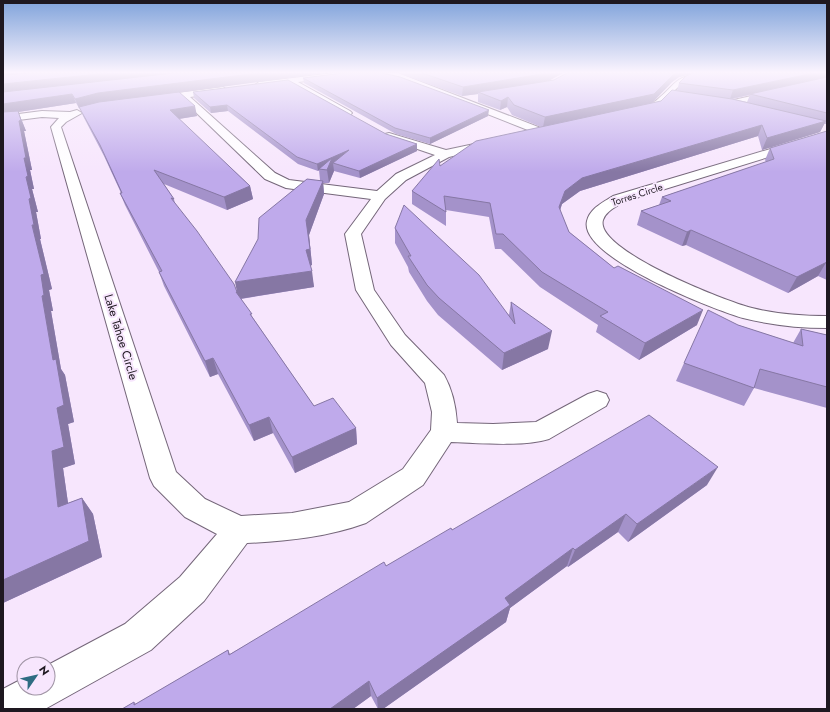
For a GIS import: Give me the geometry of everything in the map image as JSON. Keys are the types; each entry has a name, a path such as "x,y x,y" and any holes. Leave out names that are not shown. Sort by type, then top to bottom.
{"street":[{"path":"196,106 270,176 286,184 380,196"},
{"path":"335,106 358,119"},
{"path":"479,106 542,132"},
{"path":"636,111 656,106"},
{"path":"737,106 752,110"},
{"name":"Lake Tahoe Circle","path":"3,119 42,114 77,113 62,120 56,127 164,478 195,508 239,530 292,527 355,514 413,477 444,432"},
{"path":"520,137 556,129"},
{"path":"378,130 391,137 445,154"},
{"name":"Torres Circle","path":"824,131 618,199 607,204 600,211 595,218 595,227 599,236 608,247 621,257 712,302 739,311 769,318 798,322 827,322"},
{"path":"505,140 445,154 401,177 380,196 353,234 365,290 398,340 436,381 444,412 444,432 493,434 540,432 597,400"},
{"path":"56,682 138,637 192,589 239,530"},
{"path":"6,709 30,696"}],"building":[{"path":"194,106 170,110 250,186 224,197 154,170 174,199 171,198 197,231 234,284 236,292 252,314 250,314 314,406 333,398 356,428 292,457 269,417 249,425 213,358 205,361 159,272 162,271 120,193 122,193 100,145 79,107"},
{"path":"229,106 336,106 386,134 417,144 359,171 333,163 349,150 317,164 297,157"},
{"path":"355,106 479,106 489,110 430,138 395,128"},
{"path":"517,106 596,106 545,117"},
{"path":"637,106 763,106 826,121 767,138 762,125 582,178 565,191 559,207 569,232 614,268 618,266 703,310 645,343 600,316 608,312 542,272 503,234 496,234 490,203 444,196 446,212 412,191 439,159 440,166 476,141"},
{"path":"800,106 827,106 827,113"},
{"path":"18,111 21,120 19,121 26,158 24,158 28,176 26,177 31,198 29,199 34,225 32,225 44,274 41,275 44,295 42,296 53,360 56,359 64,405 57,408 64,447 52,451 58,507 82,498 89,541 3,580 3,112"},
{"path":"827,131 827,262 797,277 691,230 687,232 641,211 671,201 662,197 774,159 770,148"},
{"path":"332,158 327,170 319,169"},
{"path":"307,179 323,181 306,220 310,249 306,250 312,271 235,282 258,239 259,218"},
{"path":"404,205 479,275 515,324 511,302 552,331 504,353 439,298 427,285 408,256 411,256 395,228"},
{"path":"708,310 738,325 803,346 801,329 827,335 827,387 760,369 754,388 684,363"},
{"path":"649,415 718,467 637,524 626,514 575,550 573,548 505,598 510,605 377,698 369,681 330,709 122,709 134,702 134,705 228,650 229,655 384,562 386,566 451,528 452,530"}]}
